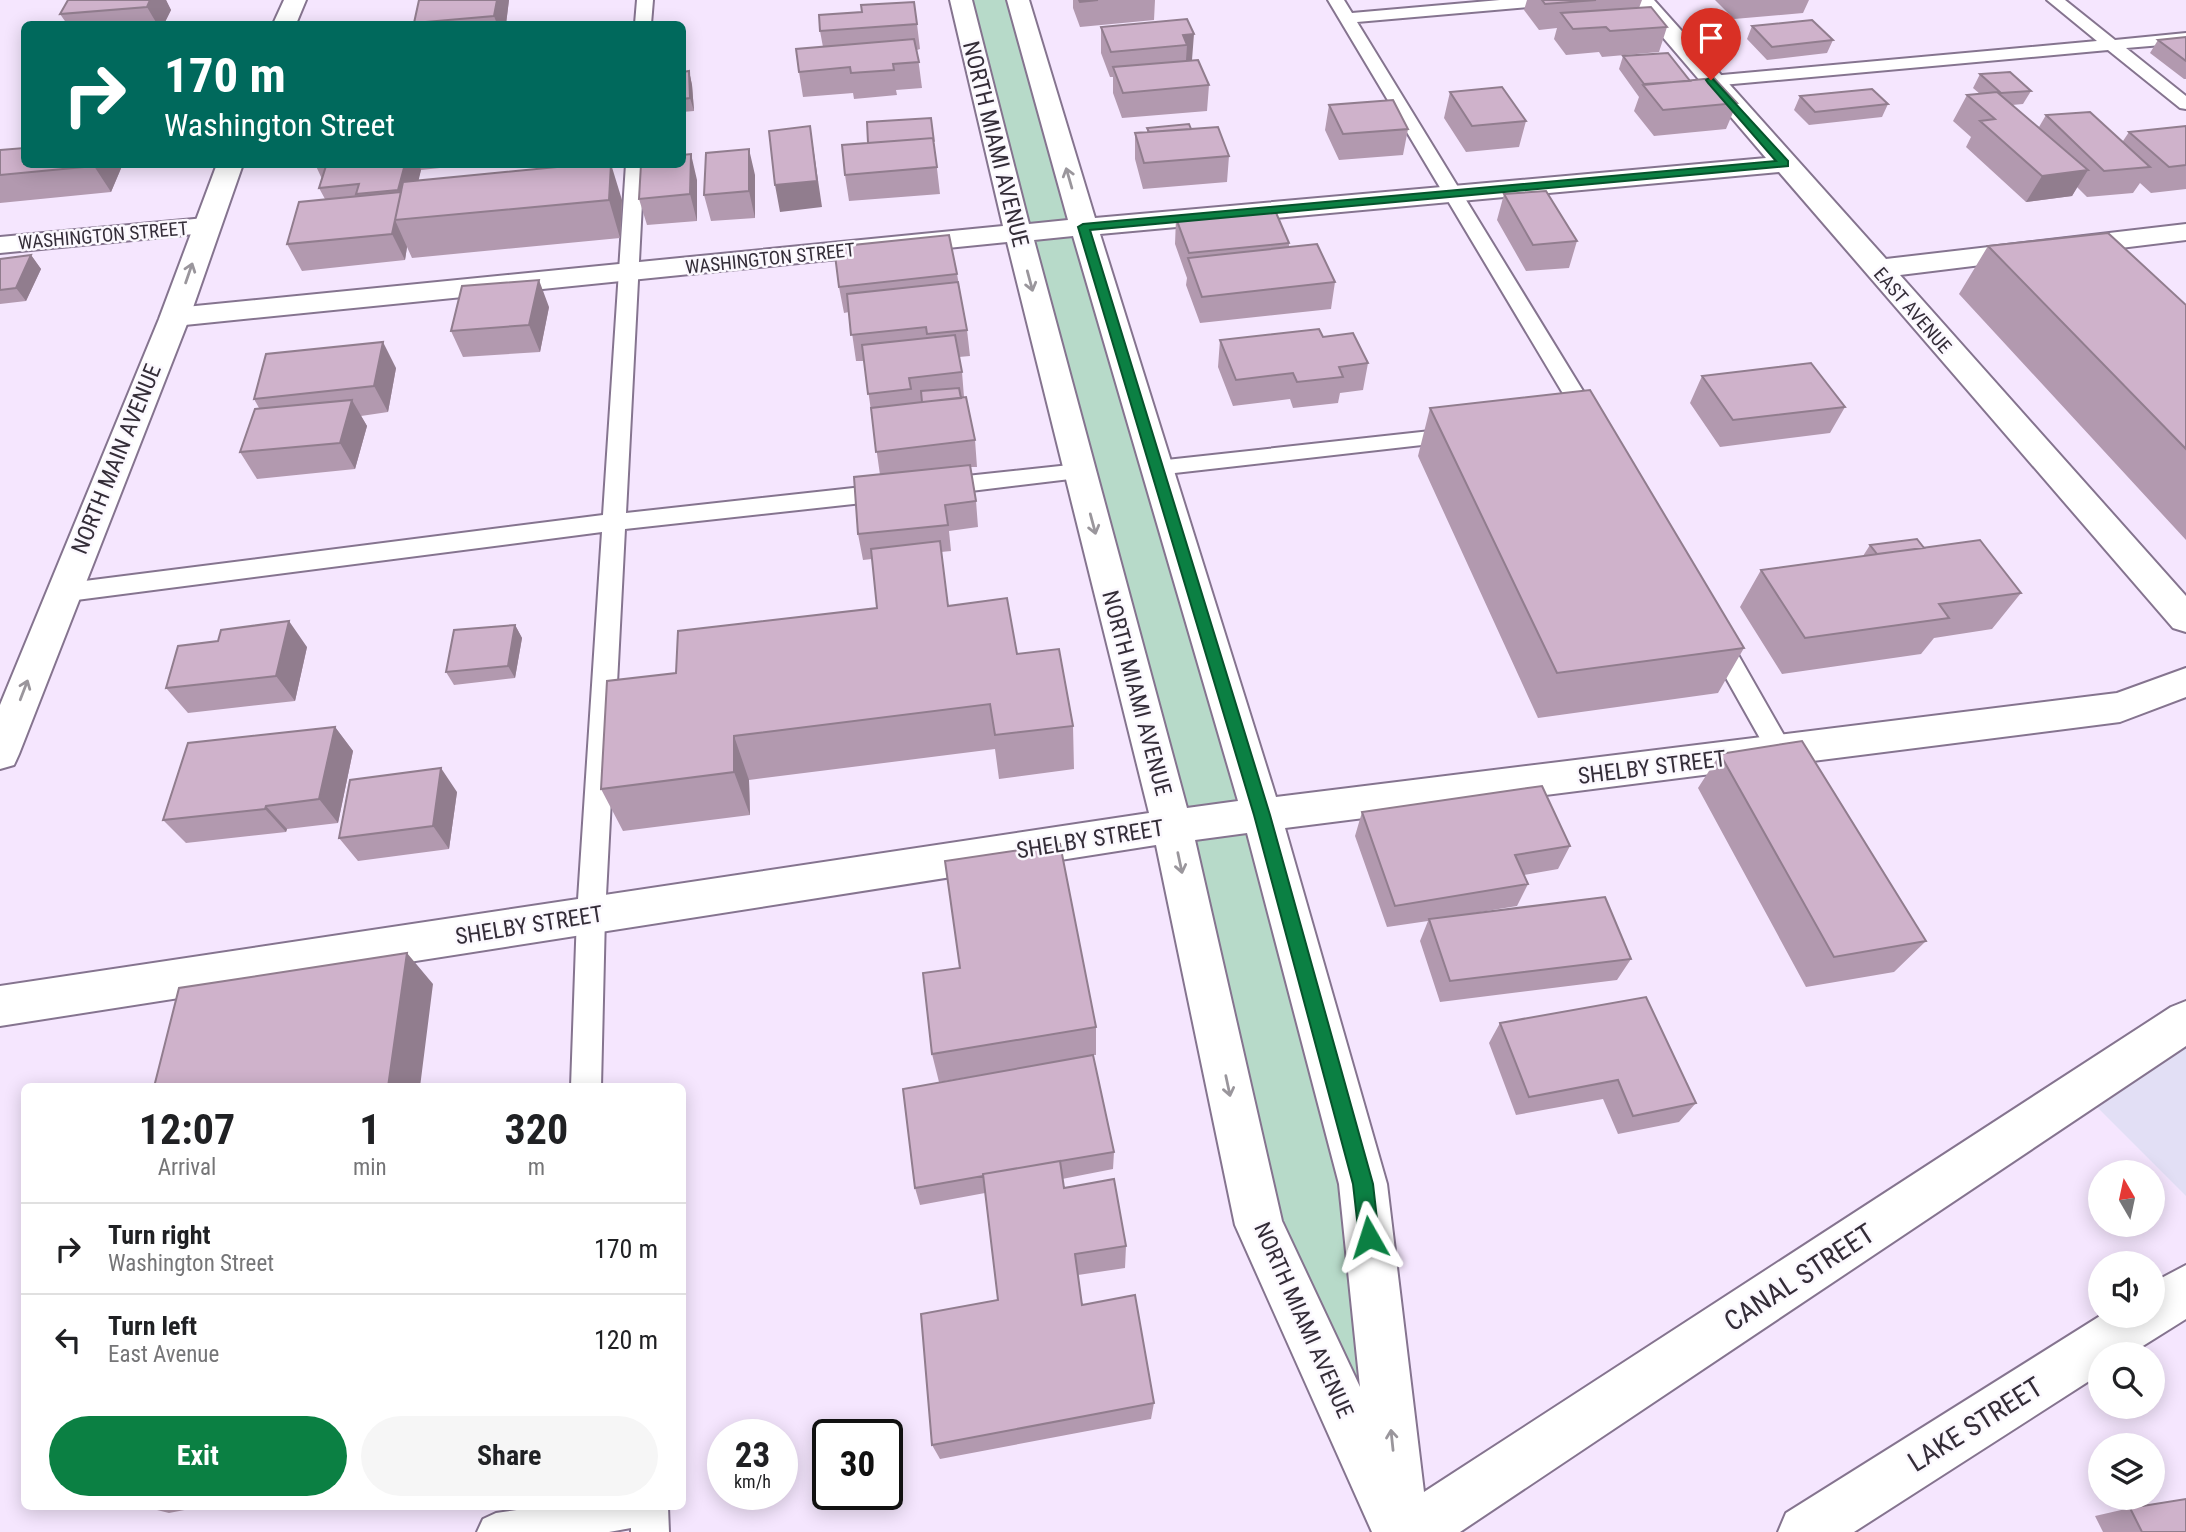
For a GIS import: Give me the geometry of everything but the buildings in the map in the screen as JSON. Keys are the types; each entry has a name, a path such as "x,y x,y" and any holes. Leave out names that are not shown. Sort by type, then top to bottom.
{"street":[{"path":"286,21 295,0"},
{"name":"NORTH MIAMI AVENUE","path":"961,0 1017,233 1172,826 1259,1225 1401,1532"},
{"name":"NORTH MIAMI AVENUE","path":"1018,0 1083,227 1262,815 1363,1184 1401,1532"},
{"name":"EAST AVENUE","path":"1642,0 2186,619"},
{"name":"WASHINGTON STREET","path":"175,317 1017,233 1784,164"},
{"name":"NORTH MAIN AVENUE","path":"0,754 61,593 175,317 205,226 228,168"},
{"name":"WASHINGTON STREET","path":"0,245 205,226"},
{"path":"1877,269 2186,232"},
{"name":"SHELBY STREET","path":"0,1006 1172,826 2120,707 2186,682"},
{"name":"CANAL STREET","path":"1412,1532 2186,1021"},
{"path":"2165,1303 2186,1290"},
{"name":"LAKE STREET","path":"1805,1532 2127,1328"}],"lane":[{"path":"643,21 645,0"},
{"path":"1336,0 1604,443"},
{"path":"1349,18 1552,0"},
{"path":"2055,0 2186,104"},
{"path":"1711,80 2186,38"},
{"path":"586,1083 591,915 635,168"},
{"path":"1563,423 1590,420"},
{"path":"1157,468 1482,432"},
{"path":"61,593 614,522 1079,472"},
{"path":"1705,621 1780,751"},
{"path":"496,1532 631,1510"},
{"path":"649,1510 650,1532"}],"shaded area":[{"path":"2186,1021 2186,1196 2165,1175 2165,1160 2150,1160 2081,1091"}],"green space":[{"path":"961,0 1018,0 1363,1184 1402,1532 1259,1225"}],"route":[{"path":"1369,1237 1363,1184 1262,815 1083,227 1571,181 1784,164 1711,80"}]}
